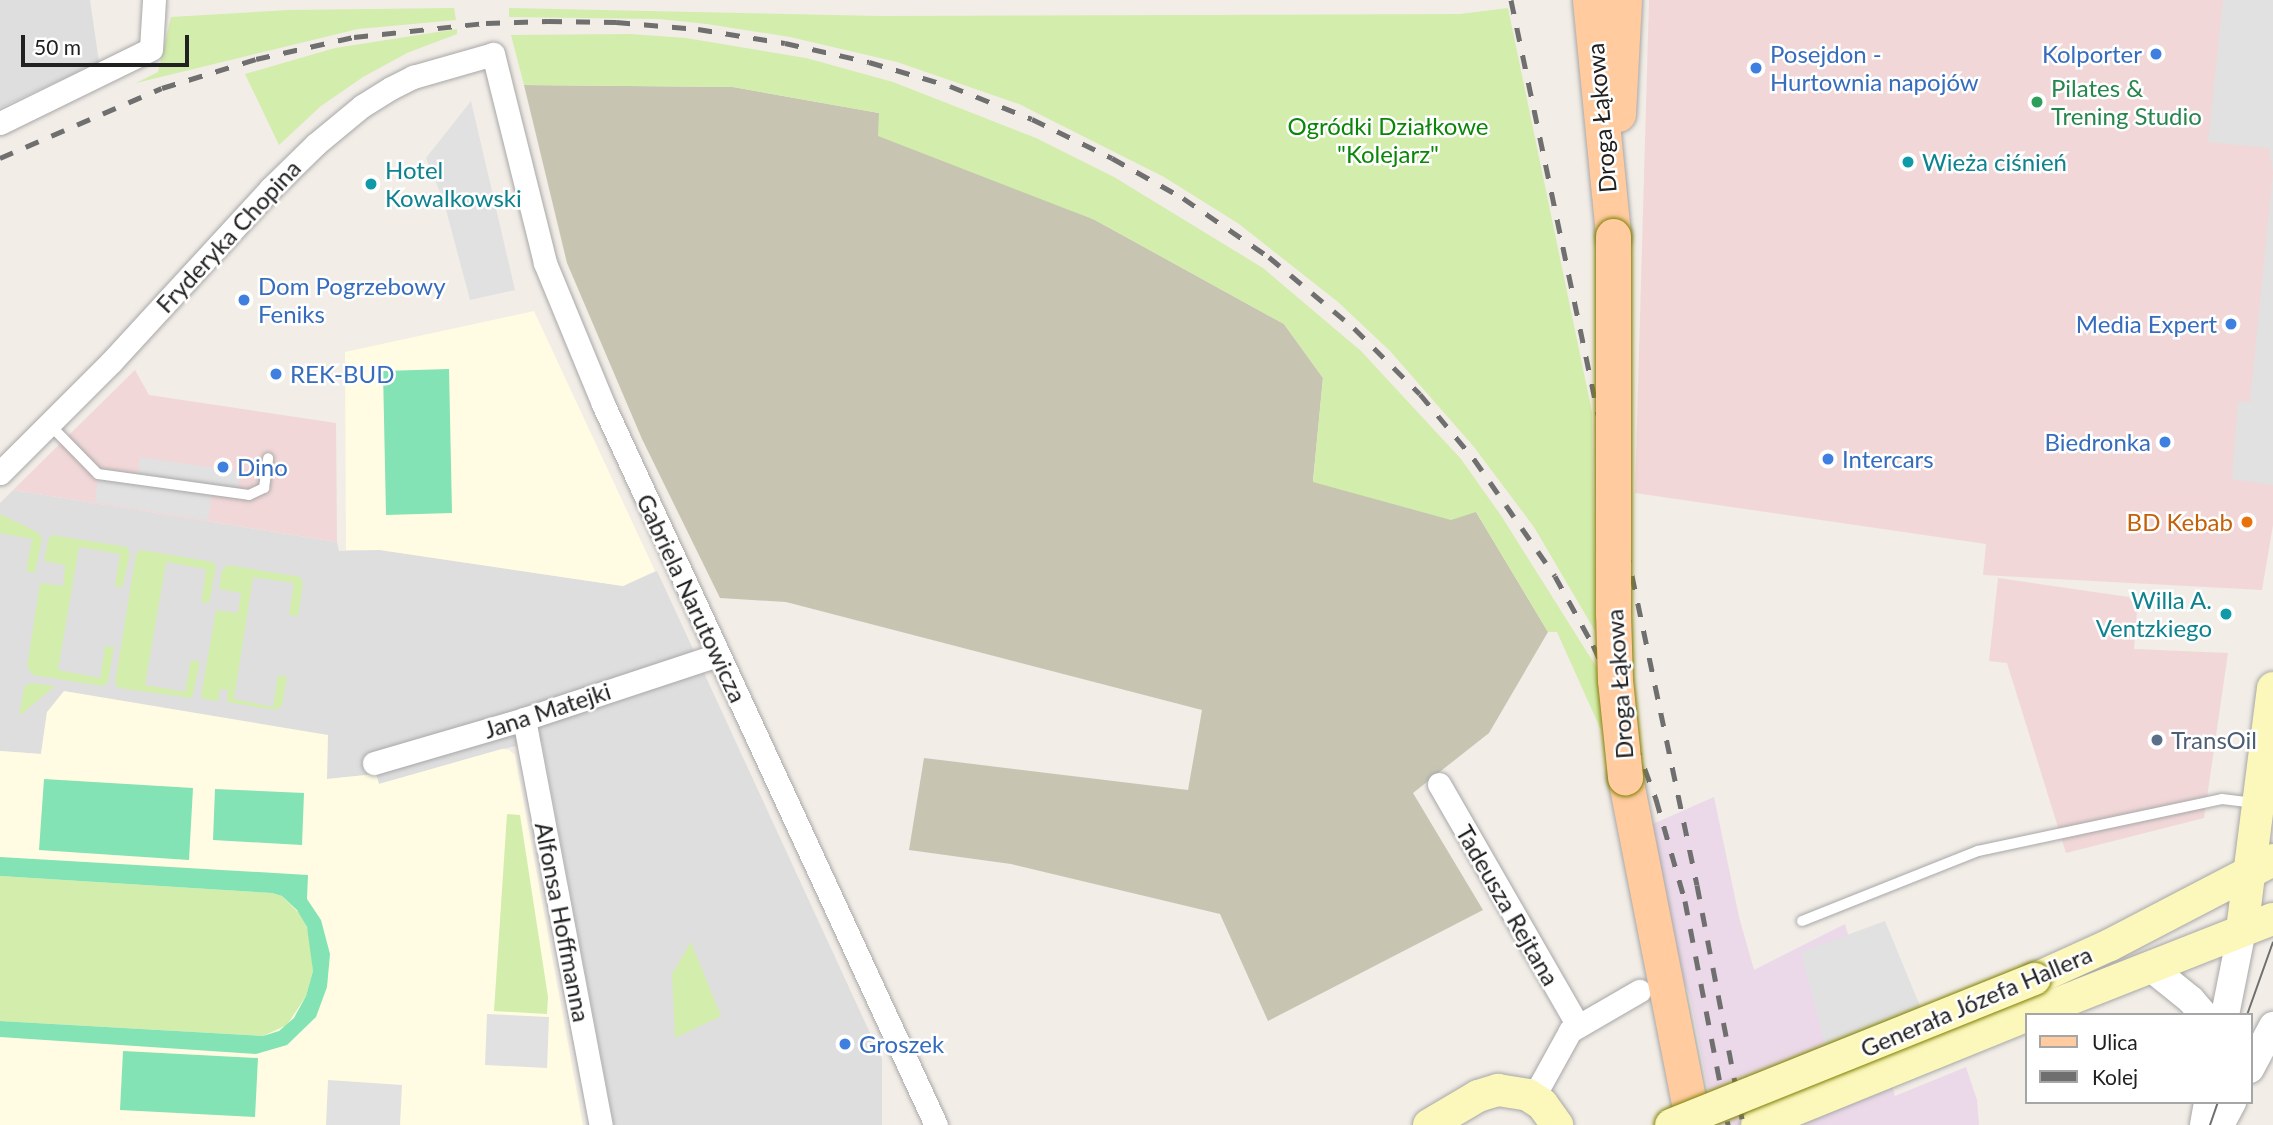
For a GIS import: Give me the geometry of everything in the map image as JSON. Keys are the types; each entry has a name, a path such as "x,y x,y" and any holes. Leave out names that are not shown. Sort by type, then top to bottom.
{"main road":[{"name":"Droga Łąkowa","path":"1590,0 1612,236"},
{"name":"Droga Łąkowa","path":"1624,0 1612,236 1615,680 1625,776 1693,1125"},
{"path":"2242,930 2261,865 2257,803 2273,688"},
{"name":"Generała Józefa Hallera","path":"1671,1125 2035,979 2110,945 2261,865"},
{"name":"Generała Józefa Hallera","path":"2034,1013 2273,919"},
{"name":"Generała Józefa Hallera","path":"1757,1125 2024,1017"},
{"path":"1429,1125 1478,1096 1498,1090 1533,1098 1554,1116 1557,1125"}],"street":[{"path":"0,123 151,49 154,0"},
{"name":"Fryderyka Chopina","path":"0,473 112,361 270,189 316,144 362,106 402,82 457,62 494,54"},
{"name":"Gabriela Narutowicza","path":"494,54 545,263 603,404 936,1125"},
{"name":"Jana Matejki","path":"374,763 524,719 718,655"},
{"name":"Alfonsa Hoffmanna","path":"524,719 601,1125"},
{"name":"Tadeusza Rejtana","path":"1439,784 1578,1026"},
{"path":"2224,1013 2242,930"},
{"path":"2149,966 2191,1000 2202,1013"},
{"path":"1533,1098 1562,1042 1578,1026 1639,991"},
{"path":"2252,1065 2273,1026"},
{"path":"2203,1125 2208,1104"},
{"path":"2220,1125 2231,1104"}],"lane":[{"path":"49,424 98,474 249,495 264,488 268,458"},
{"path":"1802,921 1978,851 2222,799 2257,803"}],"shaded area":[{"path":"0,0 90,0 99,62 0,108"},
{"path":"1649,0 2273,0 2273,525 2262,590 1983,575 1986,544 1635,493"},
{"path":"2223,0 2273,0 2273,173 2269,148 2208,142"},
{"path":"524,85 733,87 879,113 1095,220 1284,324 1323,378 1313,481 1476,512 1548,632 1489,733 1413,793 1483,910 1268,1021 1220,914 1011,864 909,850 924,758 1188,790 1202,710 786,602 720,598 642,439 567,263"},
{"path":"471,101 515,290 470,300 444,202 426,158"},
{"path":"2273,173 2273,485 2232,479 2238,402 2250,402"},
{"path":"534,311 655,571 623,586 380,550 346,550 345,352"},
{"path":"135,370 149,395 336,423 337,542 13,490"},
{"path":"140,457 240,472 238,490 213,486 208,520 95,502 99,469 138,474"},
{"path":"13,490 337,542 339,551 380,550 623,586 657,571 882,1059 882,1125 614,1125 542,741 502,749 379,784 376,774 327,779 47,712 41,754 0,751 0,503"},
{"path":"1998,578 2129,597 2137,610 2134,649 2228,653 2204,818 2066,853 2007,663 1989,661"},
{"path":"64,691 328,735 327,779 376,774 379,784 502,749 515,755 583,1125 0,1125 0,751 41,754 47,712"},
{"path":"1714,797 1739,917 1754,970 1845,924 1895,1096 1966,1067 1977,1100 1979,1125 1715,1125 1690,996 1677,964 1646,827"},
{"path":"1885,921 1929,1028 1831,1067 1801,952"},
{"path":"487,1014 549,1017 547,1068 485,1065"},
{"path":"328,1080 402,1085 400,1125 326,1125"}],"green space":[{"path":"454,8 456,20 358,29 136,83 158,72 171,17 289,10"},
{"name":"Ogródki Działkowe \"Kolejarz\"","path":"509,8 883,16 1460,14 1508,8 1592,412 1595,631 1534,527 1474,447 1390,351 1338,302 1239,224 1164,177 1019,104 897,62 790,37 707,24 659,19 509,17"},
{"path":"457,29 457,34 407,53 363,77 321,106 279,145 245,74 335,48"},
{"path":"630,34 686,38 806,58 893,82 1036,138 1114,177 1263,268 1361,351 1461,459 1502,517 1597,668 1601,730 1557,632 1548,632 1476,512 1451,520 1313,482 1323,378 1284,324 1095,220 878,136 879,113 733,87 524,85 511,35"},
{"path":"449,369 452,513 386,515 383,371"},
{"path":"0,514 39,533 42,539 35,573 26,571 32,539 0,533"},
{"path":"52,535 127,547 130,554 122,588 115,586 120,554 79,547 58,670 100,678 105,646 114,647 108,682 103,686 33,675 27,667 40,583 63,586 65,565 44,561 48,540"},
{"path":"141,550 213,562 216,567 209,603 201,602 206,569 166,562 145,685 185,692 191,660 200,662 192,698 119,688 115,683 136,554"},
{"path":"227,565 300,577 303,582 298,616 289,615 294,583 253,577 234,699 273,707 278,675 287,677 282,705 276,710 227,702 228,690 220,689 218,701 201,696 216,610 238,613 241,593 219,589 222,571"},
{"path":"31,683 55,686 19,716 24,687"},
{"path":"44,779 193,788 189,860 39,850"},
{"path":"215,789 304,793 302,845 213,840"},
{"path":"507,814 520,815 548,997 547,1014 494,1011"},
{"path":"0,857 308,875 307,899 321,920 330,954 327,987 316,1017 287,1045 256,1054 0,1037 0,1021 263,1036 279,1031 294,1018 306,996 313,971 307,927 297,910 282,896 272,893 0,876"},
{"path":"0,876 272,893 282,896 303,917 311,939 313,971 306,996 287,1025 263,1036 0,1021"},
{"path":"691,942 721,1016 675,1038 672,974"},
{"path":"123,1051 258,1058 255,1117 120,1110"}],"tram line":[{"path":"2248,1013 2273,942"},
{"path":"2210,1125 2217,1104"}],"railway":[{"path":"1511,0 1697,885 1743,1125"},
{"path":"0,158 162,88 256,59 354,37 486,23 548,21 616,22 698,29 785,43 869,62 950,86 1032,119 1112,158 1183,198 1269,257 1354,328 1420,394 1474,459 1555,576 1593,645 1625,716 1656,799 1685,901 1728,1125"}],"place":[{"name":"Kolporter","path":"2156,54"},
{"name":"Posejdon - Hurtownia napojów","path":"1756,68"},
{"name":"Pilates & Trening Studio","path":"2037,102"},
{"name":"Wieża ciśnień","path":"1908,162"},
{"name":"Hotel Kowalkowski","path":"371,184"},
{"name":"Dom Pogrzebowy Feniks","path":"244,300"},
{"name":"Media Expert","path":"2231,324"},
{"name":"REK-BUD","path":"276,374"},
{"name":"Biedronka","path":"2165,442"},
{"name":"Intercars","path":"1828,459"},
{"name":"Dino","path":"223,467"},
{"name":"BD Kebab","path":"2247,522"},
{"name":"Willa A. Ventzkiego","path":"2226,614"},
{"name":"TransOil","path":"2157,740"},
{"name":"Groszek","path":"845,1044"}]}
